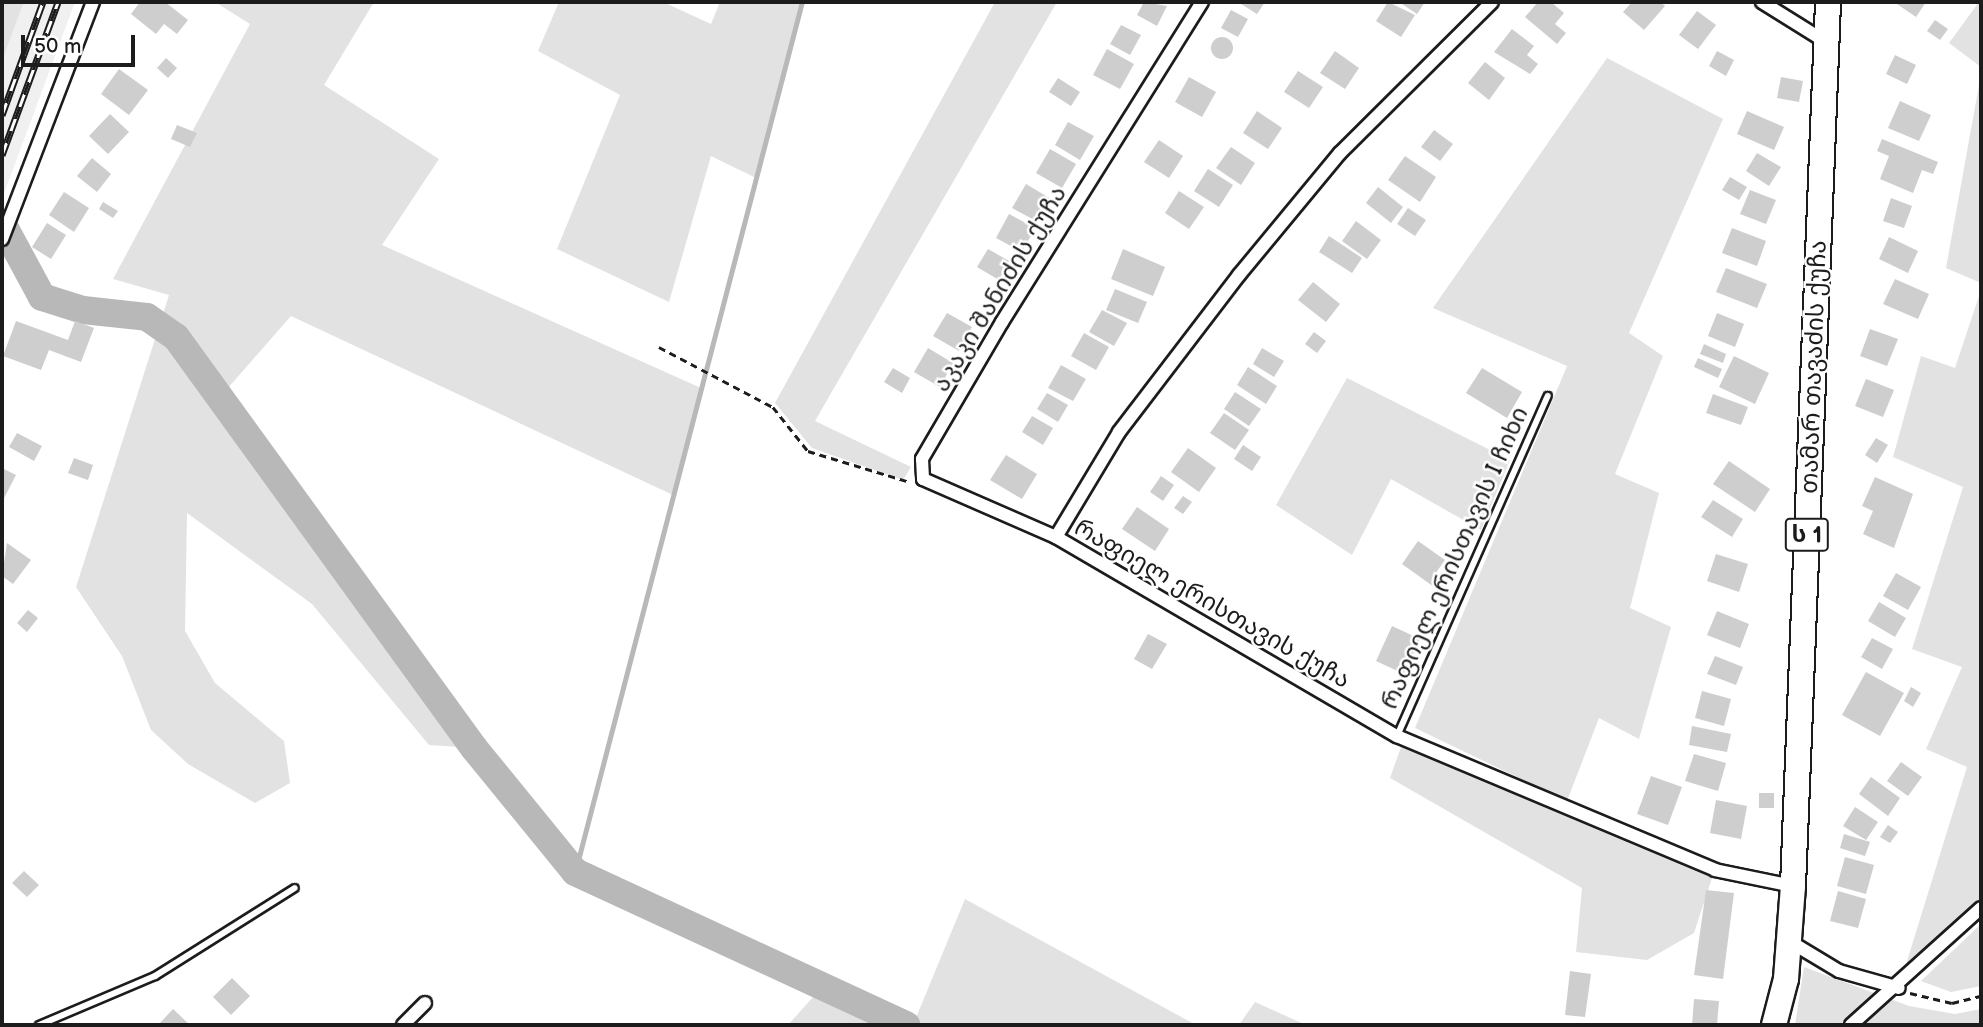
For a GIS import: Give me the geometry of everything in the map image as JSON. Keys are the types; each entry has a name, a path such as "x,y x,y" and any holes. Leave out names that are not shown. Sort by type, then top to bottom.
{"highway":[{"name":"თამარ თავაძის ქუჩა","path":"1774,1025 1789,941 1793,886 1828,2"}],"street":[{"path":"2,238 93,2"},
{"name":"აკაკი შანიძის ქუჩა","path":"923,479 922,459 1002,322 1202,2"},
{"name":"რაფიელ ერისთავის ქუჩა","path":"1492,2 1340,153 1239,275 1119,432 1056,537 1397,736 1715,870 1793,886"},
{"path":"1762,2 1826,42"},
{"path":"923,479 1056,537"},
{"path":"1851,1025 1899,988 1981,908"},
{"path":"1789,941 1839,971 1899,988"},
{"path":"404,1025 425,1003"}],"lane":[{"name":"რაფიელ ერისთავის I ჩიხი","path":"1397,736 1548,396"},
{"path":"39,1025 155,976 295,888"}],"path":[{"path":"659,347 700,366 773,407 808,451 902,484 923,479"},
{"path":"1899,988 1952,1003 1981,996"}],"shaded area":[{"path":"2,2 24,2 2,61"},
{"path":"24,2 75,2 2,199 2,61"},
{"path":"215,2 374,2 324,85 439,159 382,245 701,388 673,495 291,316 220,397 474,748 429,745 312,604 187,513 185,631 215,683 284,741 290,783 255,803 188,764 151,730 122,656 76,587 169,295 113,279 250,24"},
{"path":"559,2 663,2 711,24 720,2 802,2 756,178 711,156 669,302 557,249 620,95 538,51"},
{"path":"995,2 1057,2 815,421 911,467 903,480 812,448 775,403"},
{"path":"1981,2 1981,67 1949,43"},
{"path":"1607,58 1723,119 1629,333 1663,356 1615,474 1659,493 1630,608 1671,627 1639,739 1599,718 1567,801 1415,728 1567,366 1433,308"},
{"path":"1981,74 1981,283 1946,268"},
{"path":"1981,290 1981,898 1903,974 1967,767 1926,749 1962,667 1912,649 1963,487 1893,457 1921,356 1955,368"},
{"path":"1347,378 1510,460 1481,530 1391,479 1352,555 1276,505"},
{"path":"1401,747 1712,878 1694,933 1647,960 1576,952 1582,888 1390,778"},
{"path":"965,899 1196,1025 913,1025"},
{"path":"1981,924 1981,986 1951,992 1921,981"},
{"path":"1804,967 1909,1006 1955,1014 1981,1009 1981,1025 1795,1025"},
{"path":"822,987 906,1025 788,1025"},
{"path":"1255,1002 1306,1025 1239,1025"}],"building":[{"path":"140,2 165,2 188,20 177,34 164,24 156,34 131,14"},
{"path":"1144,2 1167,6 1157,26 1137,15"},
{"path":"1238,2 1265,2 1257,14"},
{"path":"1388,2 1415,15 1401,37 1376,21"},
{"path":"1399,2 1425,2 1417,14"},
{"path":"1538,2 1551,2 1564,13 1555,24 1566,33 1557,44 1525,17"},
{"path":"1632,2 1660,2 1665,6 1644,30 1623,12"},
{"path":"1894,2 1926,2 1916,17"},
{"path":"1231,10 1248,19 1238,37 1221,28"},
{"path":"1697,11 1716,25 1698,49 1679,35"},
{"path":"1935,20 1948,29 1940,40 1927,31"},
{"path":"1121,25 1141,35 1130,55 1110,44"},
{"path":"1512,29 1534,46 1527,55 1538,64 1530,74 1494,52"},
{"path":"1218,37 1226,37 1233,44 1233,52 1226,59 1218,59 1211,52 1211,44"},
{"path":"1107,49 1134,64 1120,89 1093,75"},
{"path":"1335,51 1359,68 1345,89 1320,73"},
{"path":"1717,51 1734,60 1726,76 1709,66"},
{"path":"1895,55 1916,65 1907,84 1886,74"},
{"path":"166,58 177,68 168,78 157,68"},
{"path":"1485,62 1505,78 1489,100 1468,83"},
{"path":"119,69 148,90 129,115 101,94"},
{"path":"1298,71 1323,87 1309,108 1284,92"},
{"path":"1189,77 1216,92 1202,117 1175,102"},
{"path":"1781,77 1803,81 1799,102 1777,98"},
{"path":"1058,78 1080,92 1071,106 1049,92"},
{"path":"1900,101 1931,115 1919,141 1888,128"},
{"path":"1257,111 1282,128 1268,149 1243,133"},
{"path":"1747,111 1784,127 1774,150 1737,134"},
{"path":"110,114 129,132 108,154 89,136"},
{"path":"1068,122 1094,136 1080,160 1055,145"},
{"path":"177,125 197,133 190,147 171,139"},
{"path":"1434,130 1453,144 1440,161 1421,147"},
{"path":"1882,139 1938,162 1933,174 1922,170 1913,193 1880,179 1889,156 1877,151"},
{"path":"1159,140 1183,156 1169,178 1144,162"},
{"path":"1231,147 1255,163 1241,185 1216,168"},
{"path":"1050,149 1076,164 1062,188 1036,173"},
{"path":"1757,153 1781,167 1769,186 1746,171"},
{"path":"1405,156 1436,177 1420,202 1388,180"},
{"path":"92,158 111,174 97,192 77,176"},
{"path":"1208,169 1233,185 1219,207 1194,191"},
{"path":"1730,177 1747,187 1739,200 1722,190"},
{"path":"1026,184 1051,199 1038,222 1012,208"},
{"path":"1378,187 1403,207 1391,223 1366,203"},
{"path":"1750,190 1776,200 1766,224 1740,214"},
{"path":"1179,191 1204,207 1189,229 1165,213"},
{"path":"64,192 89,208 74,232 49,215"},
{"path":"1891,198 1912,206 1904,228 1883,221"},
{"path":"103,202 118,211 113,218 99,209"},
{"path":"1408,208 1426,220 1415,236 1397,224"},
{"path":"1009,214 1035,228 1022,252 996,238"},
{"path":"1356,221 1381,240 1367,259 1342,241"},
{"path":"47,223 66,235 51,259 32,247"},
{"path":"1732,228 1766,241 1757,266 1722,253"},
{"path":"1329,236 1362,258 1352,273 1319,252"},
{"path":"1889,237 1918,251 1908,273 1879,259"},
{"path":"988,249 1009,261 999,280 977,267"},
{"path":"1123,249 1165,267 1153,296 1111,279"},
{"path":"1726,268 1767,284 1757,308 1716,292"},
{"path":"1895,279 1929,294 1918,319 1883,304"},
{"path":"1313,282 1340,304 1326,322 1298,300"},
{"path":"1115,289 1147,302 1138,323 1106,310"},
{"path":"1102,310 1127,323 1114,346 1089,332"},
{"path":"947,313 972,327 959,351 933,336"},
{"path":"1717,313 1744,324 1735,347 1708,336"},
{"path":"16,321 68,340 75,321 94,328 81,362 49,350 41,370 3,356"},
{"path":"1870,329 1898,339 1887,366 1860,356"},
{"path":"1314,332 1326,341 1317,353 1305,344"},
{"path":"1084,333 1109,347 1096,370 1071,356"},
{"path":"1704,344 1726,354 1723,363 1700,354"},
{"path":"928,348 953,363 940,387 914,372"},
{"path":"1262,348 1284,361 1274,377 1253,364"},
{"path":"1734,356 1769,373 1755,404 1719,387"},
{"path":"1698,358 1722,369 1718,378 1694,367"},
{"path":"1061,365 1086,379 1073,401 1048,388"},
{"path":"1248,367 1277,386 1266,404 1237,385"},
{"path":"893,368 910,378 902,393 884,382"},
{"path":"1482,368 1522,392 1507,418 1466,393"},
{"path":"1866,379 1894,390 1883,417 1855,406"},
{"path":"1235,392 1261,409 1249,426 1224,409"},
{"path":"1047,393 1068,405 1058,422 1037,409"},
{"path":"1713,394 1748,407 1741,425 1706,413"},
{"path":"1224,413 1249,430 1235,450 1210,433"},
{"path":"1032,416 1053,428 1043,445 1022,432"},
{"path":"17,433 42,446 34,461 9,447"},
{"path":"1876,438 1888,445 1877,463 1865,455"},
{"path":"1243,445 1261,457 1252,471 1234,459"},
{"path":"1188,448 1216,468 1199,492 1171,472"},
{"path":"1006,455 1037,474 1022,499 990,480"},
{"path":"74,458 93,465 88,480 68,473"},
{"path":"1729,461 1770,489 1755,512 1713,484"},
{"path":"2,468 16,475 2,502"},
{"path":"1161,476 1174,485 1163,501 1150,492"},
{"path":"1875,477 1913,494 1894,548 1863,534 1873,511 1862,506"},
{"path":"1183,496 1192,502 1183,514 1174,508"},
{"path":"1713,500 1743,519 1732,537 1701,517"},
{"path":"1137,507 1169,529 1155,551 1122,529"},
{"path":"1418,541 1445,560 1435,574 1448,583 1441,592 1402,564"},
{"path":"7,543 31,560 13,584 2,576"},
{"path":"1716,554 1748,564 1739,592 1707,581"},
{"path":"1896,573 1921,587 1908,610 1883,596"},
{"path":"1879,602 1906,618 1895,637 1868,621"},
{"path":"28,610 38,618 27,632 17,623"},
{"path":"1717,611 1749,624 1740,648 1707,635"},
{"path":"1392,626 1420,639 1404,674 1376,661"},
{"path":"1148,634 1167,644 1152,669 1134,659"},
{"path":"1872,638 1893,649 1882,669 1861,657"},
{"path":"1715,656 1743,667 1736,685 1707,674"},
{"path":"1866,672 1904,693 1880,736 1842,715"},
{"path":"1911,687 1921,693 1913,707 1904,701"},
{"path":"1702,691 1731,699 1724,726 1695,718"},
{"path":"1692,726 1731,734 1727,752 1689,745"},
{"path":"1694,754 1726,763 1718,791 1685,781"},
{"path":"1901,762 1922,777 1908,796 1887,781"},
{"path":"1651,776 1682,787 1668,825 1637,814"},
{"path":"1871,777 1900,798 1888,816 1859,794"},
{"path":"1759,793 1774,793 1774,808 1759,808"},
{"path":"1716,800 1747,806 1741,839 1710,833"},
{"path":"1855,807 1878,822 1866,840 1843,826"},
{"path":"1888,825 1898,832 1890,843 1880,837"},
{"path":"1844,834 1870,842 1865,856 1840,848"},
{"path":"1845,857 1874,865 1866,894 1837,886"},
{"path":"24,871 39,885 27,897 12,883"},
{"path":"1706,890 1734,893 1723,979 1694,975"},
{"path":"1838,891 1866,899 1858,928 1830,921"},
{"path":"1570,971 1591,974 1585,1017 1565,1015"},
{"path":"232,978 250,996 231,1015 213,997"},
{"path":"1694,999 1719,1001 1717,1025 1692,1025"},
{"path":"173,1009 190,1025 158,1025"}],"waterway":[{"path":"575,872 802,2"},
{"path":"2,223 42,297 83,310 147,317 176,337 474,748 575,872 906,1025"}],"railway":[{"path":"2,115 43,2"},
{"path":"2,155 58,2"}]}
